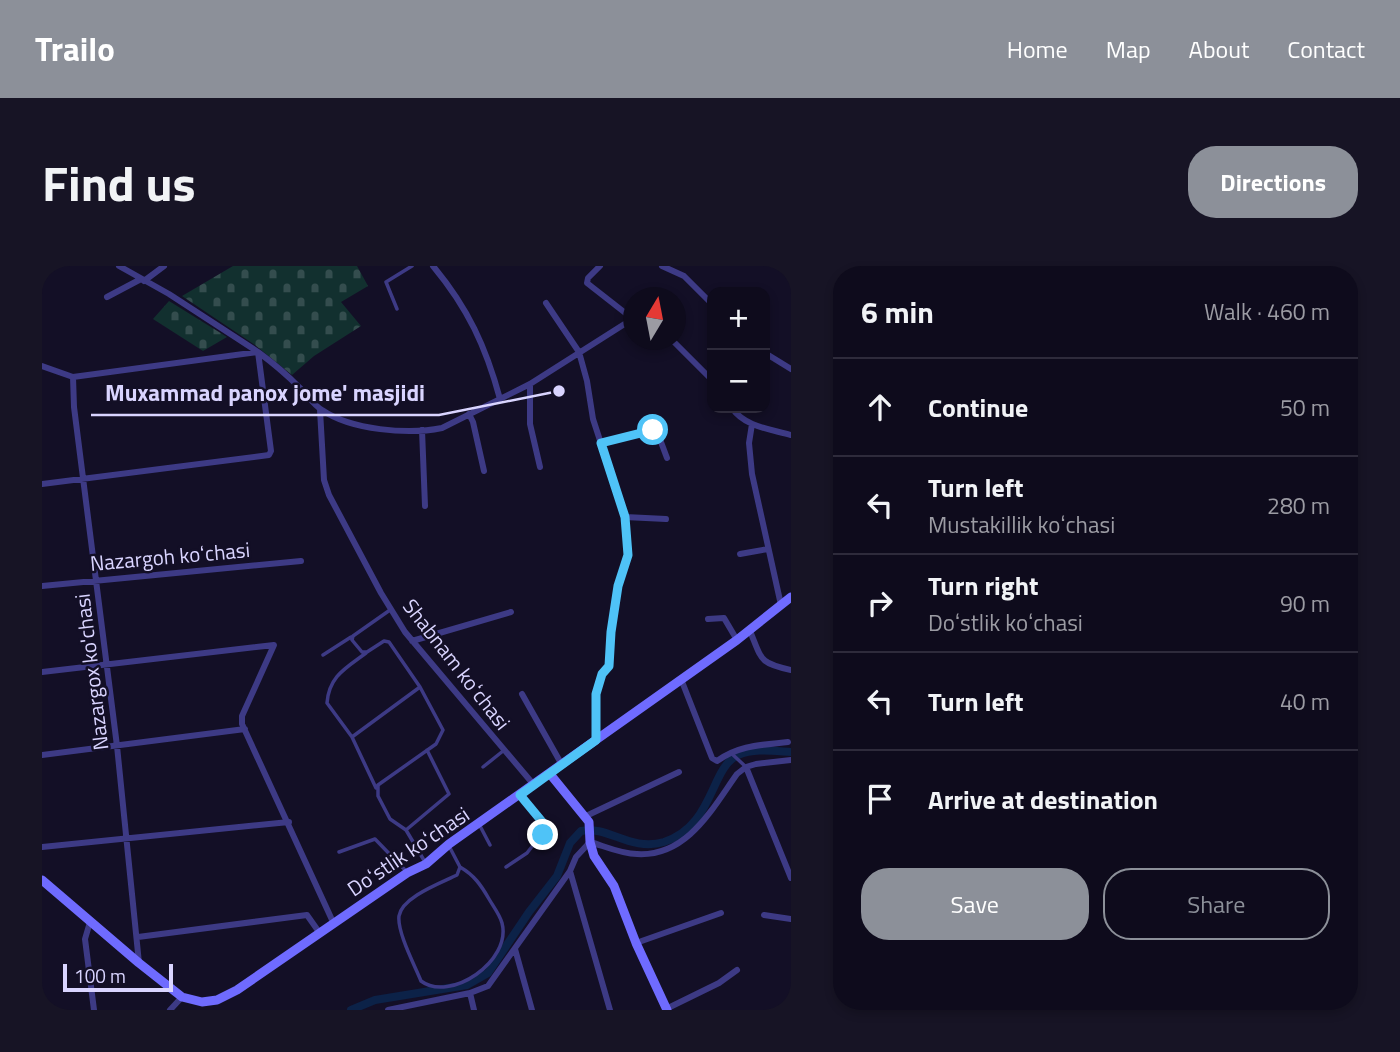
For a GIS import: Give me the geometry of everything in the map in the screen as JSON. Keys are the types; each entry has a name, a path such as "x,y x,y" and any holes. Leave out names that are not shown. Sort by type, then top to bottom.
{"street":[{"path":"119,266 169,294 258,352 301,388 320,410 369,427 399,431 442,428 530,384 623,325"},
{"path":"107,297 164,266"},
{"path":"433,266 465,308 478,332 500,399"},
{"path":"600,266 588,278 587,283 623,311"},
{"path":"662,266 684,276 707,298"},
{"path":"547,303 579,352 593,419 625,517 628,555 618,586 609,666 602,674 596,694 596,740"},
{"path":"682,350 707,375"},
{"path":"42,366 73,377 258,352"},
{"path":"42,484 269,455 271,451 258,352"},
{"path":"770,356 791,369"},
{"name":"Nazargox ko'chasi","path":"73,377 74,407 108,665 139,963"},
{"path":"530,384 530,424 540,467"},
{"name":"Shabnam koʻchasi","path":"320,410 324,480 329,495 391,609 412,641 534,785"},
{"path":"736,413 752,424 791,435"},
{"path":"469,414 484,471"},
{"path":"752,424 749,443 752,474 781,605"},
{"path":"422,430 425,506"},
{"path":"601,443 653,430 658,434 667,458"},
{"path":"625,517 666,519"},
{"path":"740,554 768,549"},
{"name":"Nazargoh koʻchasi","path":"42,586 301,561"},
{"name":"Doʻstlik koʻchasi","path":"182,997 202,1002 216,1000 237,990 407,873 426,864 449,844 750,631 791,597"},
{"path":"412,641 511,612"},
{"path":"708,618 724,618 737,640"},
{"path":"750,631 765,663 791,670"},
{"path":"42,672 274,645 242,716 245,729 334,922"},
{"path":"681,679 712,758 717,761 747,746 788,743"},
{"path":"522,694 562,765"},
{"path":"42,755 245,729"},
{"path":"590,839 635,855 669,848 687,838 696,829 744,765 791,760"},
{"path":"744,765 791,878"},
{"path":"587,819 679,772"},
{"path":"550,774 587,819 594,856 614,886 666,1009 719,983 737,970"},
{"path":"42,847 289,822"},
{"path":"388,1010 412,1007 488,986 590,839"},
{"path":"570,871 611,1010"},
{"path":"42,880 182,997 174,1009"},
{"path":"636,943 721,913"},
{"path":"138,937 307,915 319,932"},
{"path":"764,915 791,919"},
{"path":"90,922 85,939 94,1010"},
{"path":"515,949 532,1010"},
{"path":"470,993 474,1010"}],"lane":[{"path":"397,309 386,282 412,266"},
{"path":"323,655 391,609"},
{"path":"353,636 352,640 360,651 367,652"},
{"path":"377,790 378,785 439,741 443,730 420,687 388,641 367,652 336,675 327,703 352,737 390,820 406,830 426,864"},
{"path":"352,737 420,687"},
{"path":"406,830 449,794 427,750"},
{"path":"484,767 503,751"},
{"path":"731,753 744,765"},
{"path":"506,867 527,853 544,831 544,824 520,795"},
{"path":"480,824 490,845"},
{"path":"339,852 375,839 407,873"},
{"path":"449,844 460,867 480,883 502,922 503,936 486,968 473,978 428,986 421,981 401,929 399,916 404,904 457,875 460,867"}],"green space":[{"path":"233,266 357,266 368,286 341,302 361,326 314,356 292,375 255,345 182,296"},
{"path":"169,301 227,337 203,351 153,319"}],"waterway":[{"path":"351,1010 375,1000 467,985 488,973 557,876 570,843 581,831 601,832 640,844 664,842 693,823 722,772 738,755 757,751 791,752"}],"place":[{"name":"Muxammad panox jome' masjidi","path":"559,391"}],"route":[{"path":"543,835 544,824 520,795 596,740 596,694 602,674 609,666 618,586 628,555 625,517 601,443 653,430"}]}
